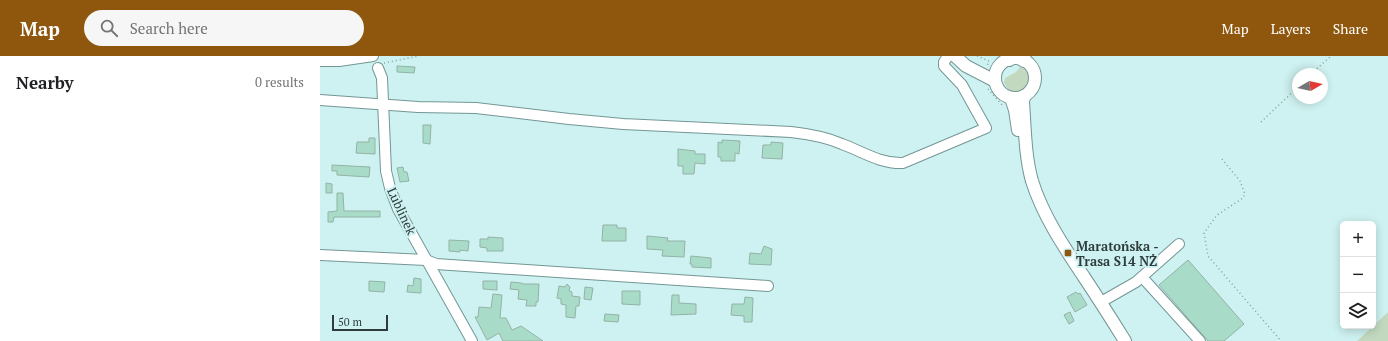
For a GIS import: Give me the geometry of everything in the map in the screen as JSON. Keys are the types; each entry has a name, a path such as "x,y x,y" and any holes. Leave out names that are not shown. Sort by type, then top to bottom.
{"main road":[{"path":"955,56 966,66 997,87 1015,110 1023,154 1052,228 1125,341"},
{"path":"960,56 987,67 1006,61 1024,58 1033,69 1035,75 1033,88 1024,96 1008,103"},
{"path":"992,85 995,76 1006,61"},
{"path":"1024,96 1023,102 1028,166"}],"street":[{"path":"320,61 339,61 373,56"},
{"path":"320,100 418,107 476,108 623,124 792,132 814,135 842,144 876,159 894,163 903,163 986,128 962,85 944,66 944,62 948,56"},
{"name":"Lublinek","path":"378,68 382,78 386,172 390,188 398,209 472,341"},
{"path":"1101,302 1136,282 1179,244"},
{"path":"320,255 426,260 436,264 768,286"},
{"path":"1142,277 1200,341"}],"path":[{"path":"378,68 385,62 419,56"},
{"path":"977,56 985,59"},
{"path":"1317,68 1330,56"},
{"path":"992,85 1008,103"},
{"path":"1261,122 1292,93"},
{"path":"1222,159 1240,181 1245,194 1243,198 1217,215 1204,233 1208,256 1281,341"}],"green space":[{"path":"1021,66 1029,74 1028,87 1020,92 1010,92 1004,83 1005,78 1016,72"},
{"path":"1388,312 1388,341 1357,341 1370,329 1376,329 1376,323"}],"building":[{"path":"397,66 415,67 414,73 397,72"},
{"path":"423,125 431,125 430,144 423,143"},
{"path":"369,138 375,138 375,154 356,153 357,142 369,142"},
{"path":"722,140 740,141 739,154 735,153 735,161 721,161 721,157 718,157 718,142 722,143"},
{"path":"771,142 783,143 782,159 762,158 763,145 771,145"},
{"path":"678,149 695,151 695,154 705,154 705,164 695,163 694,174 683,174 683,166 678,166"},
{"path":"332,165 370,167 369,177 337,175 337,171 332,171"},
{"path":"403,167 404,172 407,172 409,181 400,182 397,168"},
{"path":"326,183 332,184 332,193 326,193"},
{"path":"337,193 343,193 344,211 380,211 380,217 334,217 333,222 328,222 328,212 337,211"},
{"path":"603,225 617,225 617,228 626,228 626,241 602,241"},
{"path":"647,236 668,238 667,241 685,241 684,257 662,256 663,250 647,249"},
{"path":"488,237 503,238 503,251 487,251 487,248 480,247 480,239 488,239"},
{"path":"449,240 469,241 468,251 449,251"},
{"path":"764,246 772,249 771,265 749,264 750,253 761,254"},
{"path":"691,256 711,258 711,268 692,267 692,264 690,264"},
{"path":"1188,260 1244,324 1224,341 1208,341 1159,285"},
{"path":"414,278 421,279 421,293 407,292 408,285 413,286"},
{"path":"369,281 385,282 384,292 369,291"},
{"path":"483,281 497,281 497,290 483,289"},
{"path":"511,282 539,284 538,302 536,302 536,306 526,306 527,300 518,299 519,290 510,289"},
{"path":"567,284 570,287 569,291 572,292 572,296 580,297 579,306 576,306 575,318 566,317 566,305 561,304 561,299 557,298 559,286 565,287"},
{"path":"585,287 593,288 591,300 584,299"},
{"path":"622,291 640,291 640,305 622,304"},
{"path":"1076,292 1078,294 1080,293 1087,305 1075,312 1067,297"},
{"path":"493,294 502,295 500,318 506,318 512,330 521,326 543,341 503,341 499,333 487,340 475,317 478,317 479,307 491,308"},
{"path":"672,295 679,295 679,303 696,304 696,314 671,315"},
{"path":"745,297 753,298 752,322 744,322 744,316 731,315 732,304 744,304"},
{"path":"1070,312 1074,321 1069,324 1064,315"},
{"path":"605,314 619,315 618,322 604,321"}],"place":[{"name":"Maratońska - Trasa S14 NŻ","path":"1068,253"}]}
